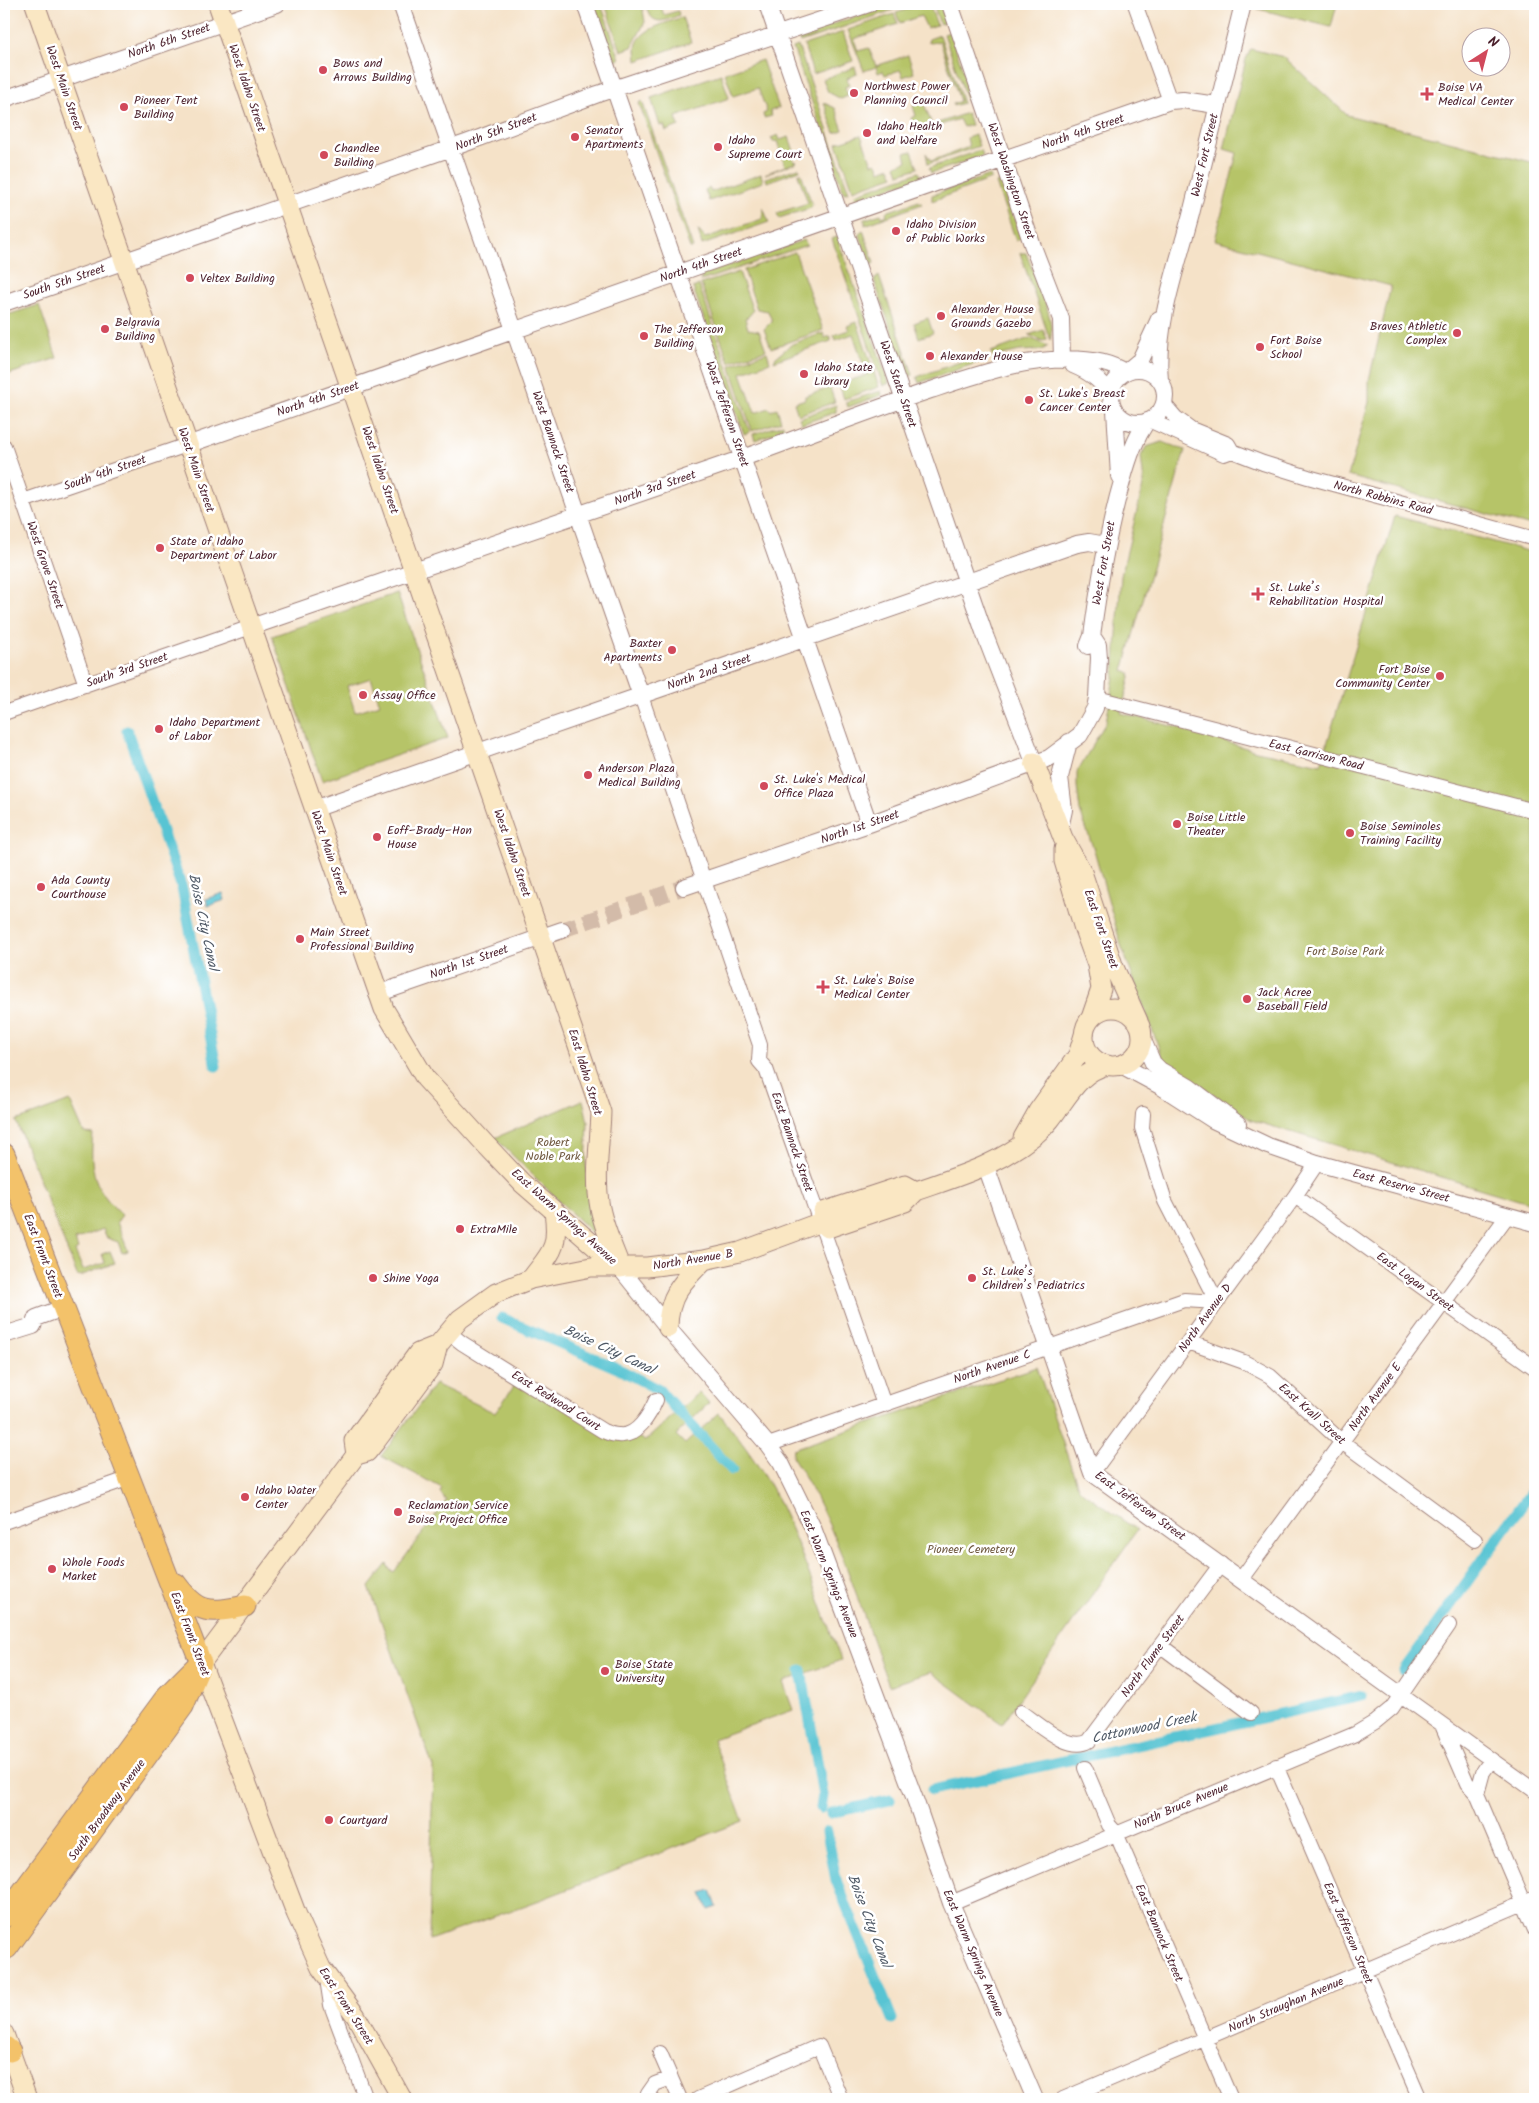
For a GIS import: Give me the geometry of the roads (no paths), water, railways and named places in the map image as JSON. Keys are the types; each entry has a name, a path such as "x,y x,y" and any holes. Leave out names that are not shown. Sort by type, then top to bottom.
{"main road":[{"name":"West Main Street","path":"35,4 377,994"},
{"name":"West Idaho Street","path":"218,4 541,937"},
{"name":"East Fort Street","path":"1034,762 1062,833 1082,872 1113,966 1140,1029"},
{"name":"East Fort Street","path":"1018,1147 1038,1111 1078,1055 1100,989 1097,965 1084,929 1064,861 1062,833"},
{"name":"East Idaho Street","path":"541,937 600,1112 597,1179 600,1209 620,1268"},
{"name":"East Warm Springs Avenue","path":"377,994 394,1028 425,1078 522,1183 620,1268"},
{"path":"1106,1008 1124,1009 1140,1029 1140,1047 1136,1055 1129,1061 1114,1065 1093,1058 1085,1043 1087,1026 1106,1008"},
{"name":"East Fort Street","path":"986,1166 1006,1156 1040,1130 1072,1088 1089,1073 1114,1065"},
{"name":"East Front Street","path":"4,1154 296,1913 321,1968 356,2016 402,2099"},
{"name":"North Avenue B","path":"620,1268 646,1268 704,1260 740,1252 821,1222 828,1228 905,1202 916,1191 986,1166"},
{"path":"530,1279 554,1248 557,1233 554,1212"},
{"path":"668,1328 668,1312 673,1297 682,1282 704,1260"},
{"name":"South Broadway Avenue","path":"356,1454 365,1454 370,1449 433,1364 443,1339 460,1319 496,1293 530,1279 591,1267 620,1268"},
{"name":"South Broadway Avenue","path":"4,1917 167,1696 201,1663 245,1606 356,1454 354,1441 418,1353 443,1339"},
{"path":"374,1413 381,1416 403,1393 414,1391"},
{"path":"164,1568 194,1605 212,1610 245,1606"},
{"name":"South Broadway Avenue","path":"4,1949 7,1948 182,1706 201,1663"},
{"path":"6,2044 27,2099"}],"street":[{"name":"North 6th Street","path":"4,98 277,4"},
{"name":"West Bannock Street","path":"402,4 705,880"},
{"name":"West Jefferson Street","path":"585,4 869,824"},
{"name":"West State Street","path":"767,4 967,582 1034,762"},
{"name":"North 5th Street","path":"124,262 615,89 869,4"},
{"name":"West Washington Street","path":"950,4 1003,160 1061,320 1062,360"},
{"path":"1135,4 1170,101"},
{"name":"West Fort Street","path":"1160,380 1159,370 1166,306 1191,215 1216,105 1242,4"},
{"name":"North 4th Street","path":"188,444 1170,101 1183,100 1216,105"},
{"name":"South 5th Street","path":"4,303 124,262"},
{"name":"West Fort Street","path":"1125,372 1143,354 1166,306"},
{"name":"North 3rd Street","path":"251,628 986,372 1014,365 1062,360 1086,360 1116,367 1125,372"},
{"name":"North 3rd Street","path":"1062,360 1089,372 1100,380 1111,394"},
{"path":"1136,369 1146,370 1160,380 1164,388 1164,404 1156,416 1148,421 1134,422 1127,420 1115,410 1111,394 1116,380 1125,372 1136,369"},
{"name":"North Robbins Road","path":"1164,404 1176,418 1191,429 1228,444 1232,451"},
{"name":"West Fort Street","path":"1115,410 1118,437 1119,491"},
{"name":"West Fort Street","path":"1067,745 1082,714 1087,696 1088,646 1092,636 1106,546 1119,491 1134,443 1148,421"},
{"name":"North Robbins Road","path":"1148,421 1224,454 1232,451 1308,478 1535,538"},
{"name":"South 4th Street","path":"23,501 188,444"},
{"name":"West Grove Street","path":"4,446 86,684"},
{"name":"North 2nd Street","path":"314,809 1077,544 1089,542 1106,546"},
{"name":"South 3rd Street","path":"4,713 251,628"},
{"name":"West Fort Street","path":"1034,762 1049,758 1067,745 1080,735 1089,721 1097,698 1098,645 1092,636"},
{"name":"East Garrison Road","path":"1097,698 1535,811"},
{"path":"1062,833 1064,810 1060,777 1067,745"},
{"name":"North 1st Street","path":"684,887 1012,773 1034,762"},
{"name":"East Bannock Street","path":"705,880 760,1045 759,1061 766,1069 884,1404"},
{"name":"North 1st Street","path":"377,994 562,930"},
{"name":"East Reserve Street","path":"1140,1029 1153,1063 1160,1070 1189,1087 1268,1146"},
{"name":"East Reserve Street","path":"1114,1065 1160,1086 1213,1120 1268,1146 1317,1163 1535,1223"},
{"path":"1143,1114 1142,1128 1165,1201 1217,1302"},
{"name":"North Avenue D","path":"1092,1472 1295,1196 1317,1163"},
{"name":"East Jefferson Street","path":"986,1166 1092,1472 1401,1695"},
{"name":"East Logan Street","path":"1295,1196 1535,1368"},
{"name":"North Avenue E","path":"1241,1579 1508,1215"},
{"name":"East Warm Springs Avenue","path":"620,1268 781,1462 813,1528 916,1802 951,1903 1036,2099"},
{"name":"North Avenue C","path":"768,1445 1184,1300 1217,1302"},
{"path":"4,1324 29,1316 36,1318 63,1308"},
{"path":"4,1335 33,1326 36,1318"},
{"name":"East Redwood Court","path":"443,1339 462,1343 603,1431 620,1436 631,1434 650,1415 656,1400"},
{"name":"East Krall Street","path":"1188,1342 1244,1362 1270,1376 1342,1442 1475,1540"},
{"path":"4,1522 130,1478"},
{"name":"North Flume Street","path":"1021,1712 1062,1740 1076,1745 1083,1745 1096,1734 1221,1564"},
{"name":"North Bruce Avenue","path":"951,1903 1355,1734 1375,1722 1392,1708 1448,1625"},
{"path":"1161,1646 1252,1712"},
{"path":"1401,1695 1535,1791"},
{"path":"1441,1724 1467,1783 1477,1794 1529,1900 1535,1930"},
{"path":"1477,1794 1483,1772 1491,1760"},
{"name":"East Jefferson Street","path":"1276,1766 1420,2099"},
{"name":"East Bannock Street","path":"1085,1768 1109,1825 1116,1833 1231,2099"},
{"name":"North Straughan Avenue","path":"1063,2099 1529,1900"},
{"path":"327,1976 331,2005 366,2099"},
{"path":"698,2099 819,2046 841,2099"},
{"path":"660,2053 680,2099"},
{"path":"646,2098 655,2084 671,2078"}],"water":[{"path":"223,893 225,900 208,906 206,899"},
{"path":"711,1890 717,1907 708,1910 702,1893"}],"waterway":[{"name":"Boise City Canal","path":"127,731 182,888 216,1066"},
{"name":"Boise City Canal","path":"502,1318 617,1368 659,1390 732,1470"},
{"path":"1404,1670 1535,1487"},
{"name":"Boise City Canal","path":"801,1670 823,1795 821,1808"},
{"name":"Cottonwood Creek","path":"932,1790 1362,1696"},
{"name":"Cottonwood Creek","path":"831,1813 890,1800"},
{"name":"Boise City Canal","path":"827,1832 836,1880 892,2019"}],"tunnel":[{"path":"562,930 684,887"}],"place":[{"name":"Bows and Arrows Building","path":"323,70"},
{"name":"Northwest Power Planning Council","path":"854,93"},
{"name":"Boise VA Medical Center","path":"1427,94"},
{"name":"Pioneer Tent Building","path":"124,107"},
{"name":"Idaho Health and Welfare","path":"867,133"},
{"name":"Senator Apartments","path":"575,137"},
{"name":"Idaho Supreme Court","path":"718,147"},
{"name":"Chandlee Building","path":"324,155"},
{"name":"Idaho Division of Public Works","path":"896,231"},
{"name":"Veltex Building","path":"190,278"},
{"name":"Alexander House Grounds Gazebo","path":"941,316"},
{"name":"Belgravia Building","path":"105,329"},
{"name":"Braves Athletic Complex","path":"1457,333"},
{"name":"The Jefferson Building","path":"644,336"},
{"name":"Fort Boise School","path":"1260,347"},
{"name":"Alexander House","path":"930,356"},
{"name":"Idaho State Library","path":"804,374"},
{"name":"St. Luke's Breast Cancer Center","path":"1029,400"},
{"name":"State of Idaho Department of Labor","path":"160,548"},
{"name":"St. Luke’s Rehabilitation Hospital","path":"1258,594"},
{"name":"Baxter Apartments","path":"672,650"},
{"name":"Fort Boise Community Center","path":"1440,676"},
{"name":"Assay Office","path":"363,695"},
{"name":"Idaho Department of Labor","path":"159,729"},
{"name":"Anderson Plaza Medical Building","path":"588,775"},
{"name":"St. Luke's Medical Office Plaza","path":"764,786"},
{"name":"Boise Little Theater","path":"1177,824"},
{"name":"Boise Seminoles Training Facility","path":"1350,833"},
{"name":"Eoff–Brady–Hon House","path":"377,837"},
{"name":"Ada County Courthouse","path":"41,887"},
{"name":"Main Street Professional Building","path":"300,939"},
{"name":"St. Luke's Boise Medical Center","path":"823,987"},
{"name":"Jack Acree Baseball Field","path":"1247,999"},
{"name":"ExtraMile","path":"460,1229"},
{"name":"Shine Yoga","path":"373,1278"},
{"name":"St. Luke’s Children’s Pediatrics","path":"972,1278"},
{"name":"Idaho Water Center","path":"245,1497"},
{"name":"Reclamation Service Boise Project Office","path":"398,1512"},
{"name":"Whole Foods Market","path":"52,1569"},
{"name":"Boise State University","path":"605,1671"},
{"name":"Courtyard","path":"329,1820"}],"park label":[{"name":"Fort Boise Park","path":"1345,951"},
{"name":"Robert Noble Park","path":"553,1149"},
{"name":"Pioneer Cemetery","path":"971,1549"}]}
